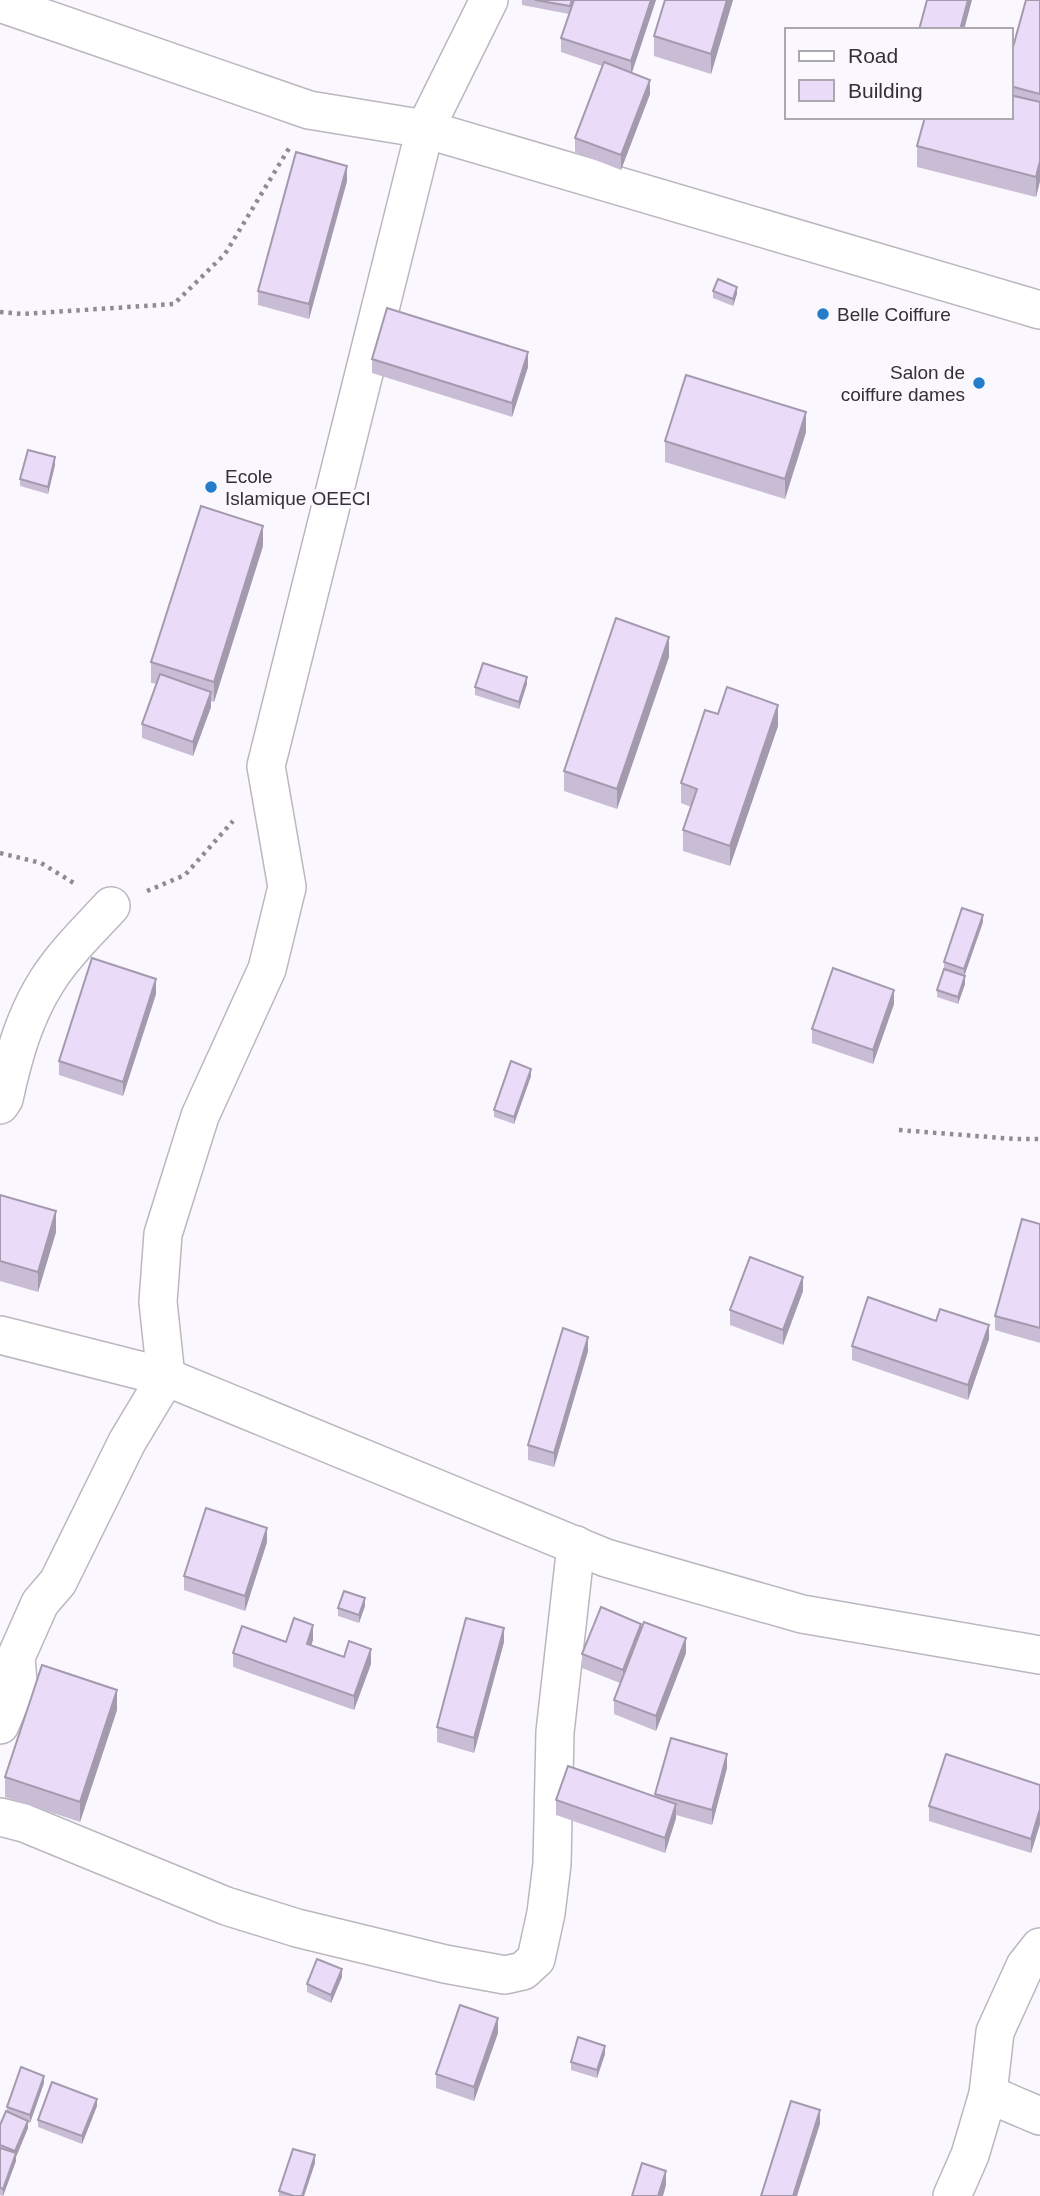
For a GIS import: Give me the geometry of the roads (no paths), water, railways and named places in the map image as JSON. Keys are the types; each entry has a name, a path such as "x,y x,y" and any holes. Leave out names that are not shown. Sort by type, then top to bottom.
{"street":[{"path":"0,1725 18,1682 16,1657 40,1603 58,1583 127,1442 166,1377 158,1302 163,1234 200,1116 267,969 287,887 266,766 425,129 489,0"},
{"path":"0,2 309,110 425,129 1040,310"},
{"path":"0,1105 4,1099 15,1050 47,982 81,938 111,906"},
{"path":"0,1335 166,1377 606,1558 802,1614 1040,1655"},
{"path":"0,1817 24,1823 226,1906 297,1928 445,1964 505,1975 523,1971 536,1959 546,1913 552,1864 555,1732 576,1545"},
{"path":"952,2196 970,2155 988,2094 995,2032 1025,1966 1040,1947"},
{"path":"988,2094 1040,2116"}],"place":[{"name":"Belle Coiffure","path":"823,314"},
{"name":"Salon de coiffure dames","path":"979,383"},
{"name":"Ecole Islamique OEECI","path":"211,487"}]}
